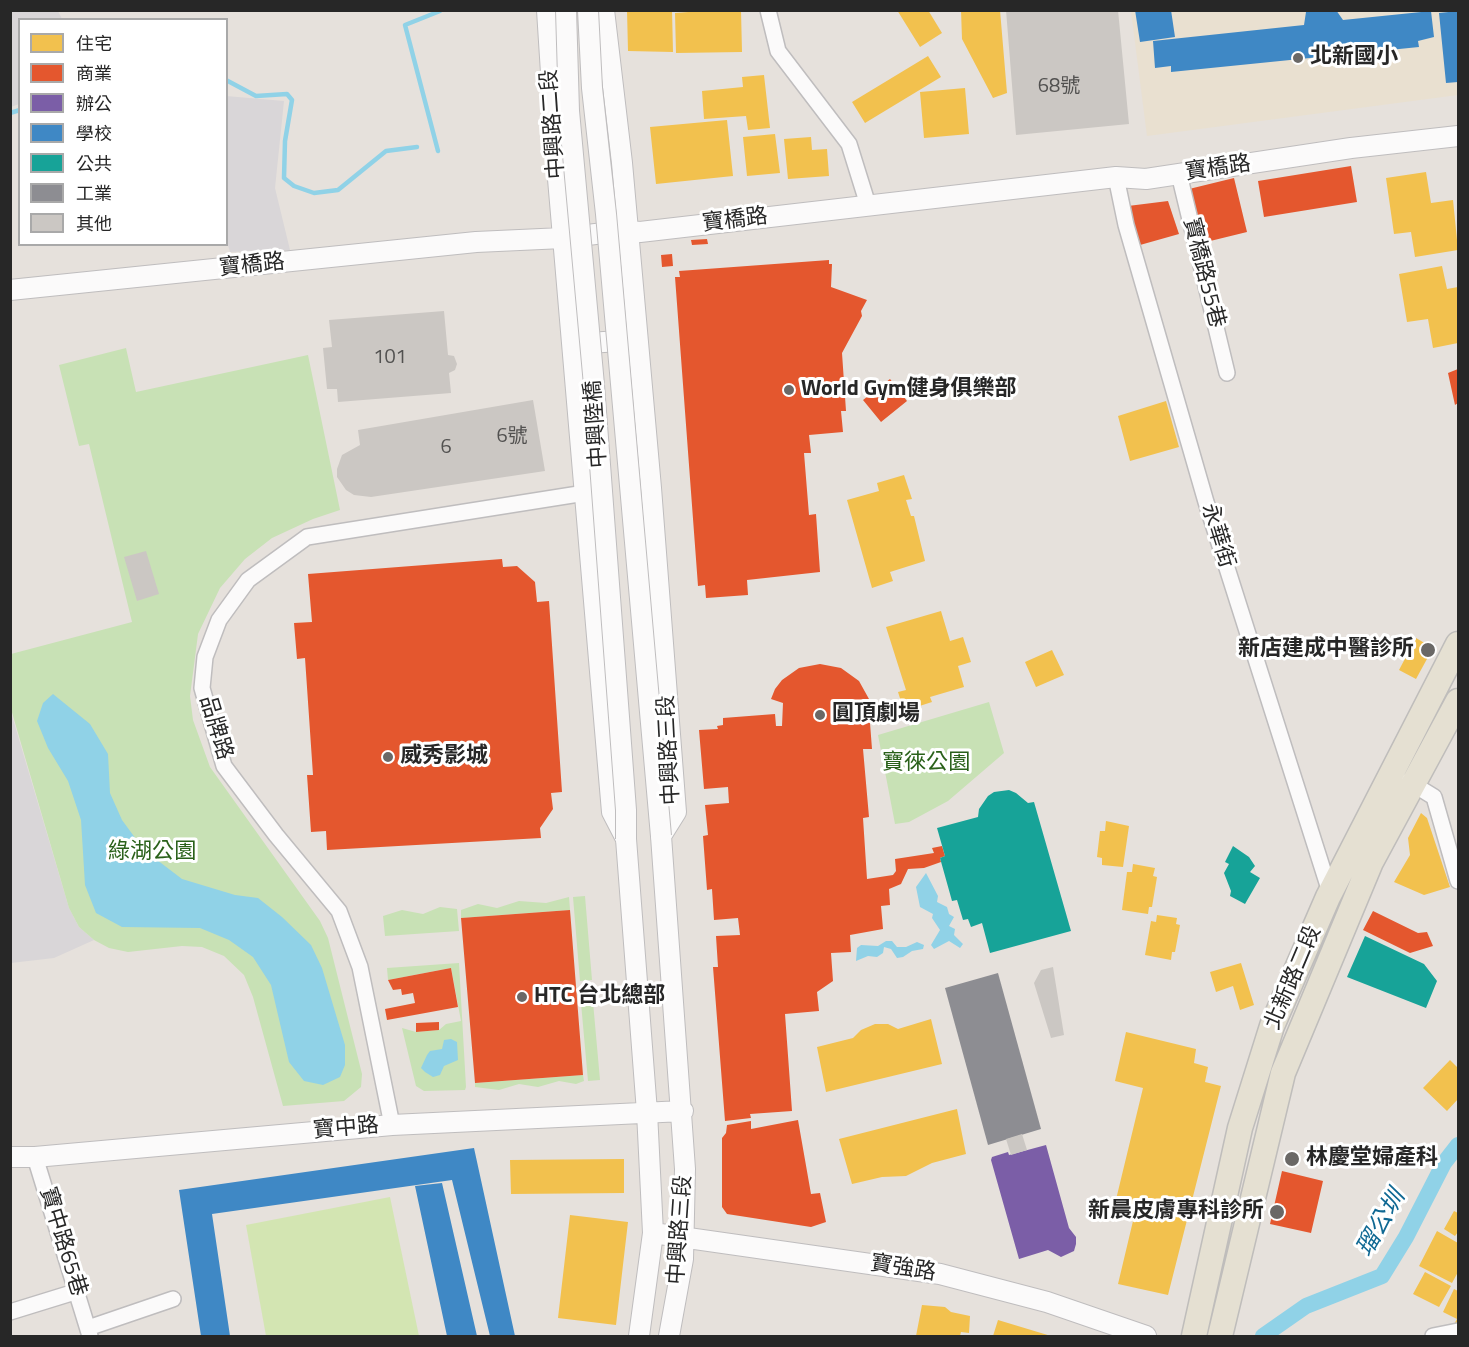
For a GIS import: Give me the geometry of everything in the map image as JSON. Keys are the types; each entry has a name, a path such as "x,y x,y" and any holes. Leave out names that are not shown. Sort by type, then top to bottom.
{"main road":[{"name":"北新路二段","path":"1220,1336 1283,1073 1458,644"},
{"name":"北新路二段","path":"1194,1336 1244,1118 1272,1026 1330,892 1402,777 1458,701"}],"street":[{"name":"中興路二段","path":"546,10 563,238"},
{"name":"中興陸橋","path":"566,10 569,111 594,385 626,810 626,838"},
{"name":"中興陸橋","path":"588,10 592,88 606,214 661,836"},
{"path":"604,10 628,230"},
{"path":"768,10 778,51 849,144 868,204"},
{"name":"寶橋路","path":"10,290 476,242 563,238 628,230 640,232 1116,177 1146,179 1351,148 1458,136"},
{"path":"556,167 622,163"},
{"name":"寶橋路55巷","path":"1179,174 1227,373"},
{"name":"永華街","path":"1116,177 1129,236 1206,502 1330,892"},
{"name":"中興路三段","path":"628,230 676,812 661,836 682,1112 685,1237 669,1336"},
{"name":"中興路三段","path":"563,238 612,812 626,838 647,1112 653,1233 639,1336"},
{"path":"571,344 636,340"},
{"name":"品牌路","path":"392,1125 360,967 339,911 276,836 224,766 202,688 206,657 219,620 248,580 307,537 585,493"},
{"path":"1402,777 1434,797 1458,881"},
{"name":"寶中路","path":"10,1157 35,1157 392,1125 682,1112"},
{"name":"寶中路65巷","path":"35,1157 89,1332 173,1299"},
{"name":"寶強路","path":"653,1233 940,1274 1047,1302 1146,1336"},
{"path":"10,1312 78,1291"},
{"path":"1433,1336 1458,1331"}],"shaded area":[{"path":"11,10 58,11 62,18 18,18 18,104 11,107"},
{"name":"北新國小","path":"1131,11 1458,11 1458,95 1147,136"},
{"path":"228,96 284,101 275,188 290,250 230,252 228,245"},
{"path":"10,709 69,908 79,927 94,940 54,958 11,963"}],"green space":[{"name":"綠湖公園","path":"126,348 136,392 308,355 340,510 313,519 272,538 245,559 220,588 198,634 190,696 193,720 210,767 320,921 328,938 362,1074 361,1087 344,1101 283,1106 253,997 244,975 224,956 202,947 182,946 128,952 109,948 94,940 79,927 69,908 11,709 11,654 132,622 89,444 79,446 59,365"},
{"name":"寶徠公園","path":"989,702 1004,753 948,801 909,822 895,824 878,735"},
{"path":"585,896 592,980 580,981 573,897"},
{"path":"569,897 570,910 461,918 461,910 478,904 497,908 519,901 546,903"},
{"path":"440,907 457,909 459,931 385,936 383,916 402,910 423,914"},
{"path":"459,963 466,1087 465,1090 424,1091 416,1086 402,1028 416,1032 439,1030 446,1024 461,1021 451,968 388,980 387,968"},
{"path":"593,1002 600,1080 588,1081 581,1003"},
{"path":"583,1075 584,1081 576,1084 559,1081 538,1087 519,1084 499,1090 475,1087 475,1083"},
{"path":"390,1197 419,1336 266,1336 246,1225"}],"water":[{"path":"53,694 90,724 108,754 110,793 122,820 144,850 182,879 235,895 258,898 311,945 322,968 345,1045 345,1065 340,1077 323,1085 304,1081 289,1062 271,985 253,957 229,940 200,928 122,927 96,913 85,885 81,820 68,781 48,748 37,721 43,703"},
{"path":"926,873 938,896 937,902 947,907 949,914 954,917 949,926 955,929 954,935 963,944 960,948 949,941 934,949 931,945 940,930 932,918 933,914 920,907 916,887"},
{"path":"886,941 892,941 897,947 906,947 917,942 924,945 923,949 897,958 891,949 884,947 883,953 877,957 868,956 856,961 857,948 861,945 878,946"},
{"path":"451,1039 457,1042 458,1060 444,1066 440,1075 433,1077 421,1068 427,1055 430,1051 442,1049 444,1040"}],"building: 住宅":[{"path":"627,10 672,10 673,52 628,51"},
{"path":"741,10 742,52 676,53 675,13"},
{"path":"897,10 928,10 942,33 920,47"},
{"path":"961,10 1000,10 1007,93 993,98 962,39"},
{"path":"928,56 941,77 865,123 852,102"},
{"path":"764,75 770,128 748,130 746,116 704,119 702,91 743,87 742,77"},
{"path":"965,88 969,134 924,138 920,92"},
{"path":"727,120 733,176 656,184 650,127"},
{"path":"775,134 780,173 747,176 743,137"},
{"path":"811,137 812,150 827,149 829,176 788,179 784,139"},
{"path":"1426,172 1431,203 1453,200 1458,250 1415,257 1411,232 1394,234 1386,178"},
{"path":"1442,266 1447,289 1458,287 1458,343 1433,348 1428,319 1407,322 1399,274"},
{"path":"1166,401 1179,447 1130,461 1118,416"},
{"path":"904,475 912,499 906,500 911,516 914,516 925,561 890,572 893,581 872,588 847,500 879,491 877,483"},
{"path":"941,611 950,641 963,637 971,662 958,666 964,687 930,697 932,702 904,711 898,692 906,690 886,627"},
{"path":"1416,638 1433,648 1416,679 1399,670"},
{"path":"1052,650 1064,675 1036,687 1025,662"},
{"path":"1421,813 1427,818 1450,887 1424,895 1394,882 1410,855 1408,838"},
{"path":"1106,821 1129,826 1123,867 1102,865 1102,858 1097,857 1100,831 1105,831"},
{"path":"1133,864 1155,868 1153,876 1157,877 1152,907 1149,907 1148,914 1122,910 1127,872 1132,872"},
{"path":"1157,915 1177,918 1176,924 1180,925 1175,952 1172,952 1171,960 1145,955 1151,921 1156,922"},
{"path":"1241,963 1254,1005 1240,1010 1233,986 1216,992 1210,972"},
{"path":"931,1019 942,1064 826,1092 817,1047 853,1038 861,1030 875,1024 888,1024 898,1029"},
{"path":"1126,1032 1196,1049 1194,1063 1208,1067 1205,1082 1221,1086 1168,1295 1118,1284 1133,1221 1112,1216 1143,1088 1115,1081"},
{"path":"1450,1060 1458,1068 1458,1099 1447,1111 1423,1088"},
{"path":"957,1109 966,1154 932,1163 906,1176 882,1177 852,1184 839,1139"},
{"path":"624,1159 624,1193 511,1194 510,1160"},
{"path":"1454,1211 1458,1213 1458,1232 1455,1236 1444,1229"},
{"path":"570,1215 628,1222 616,1325 558,1318"},
{"path":"1437,1231 1458,1243 1458,1272 1452,1283 1419,1266"},
{"path":"1425,1272 1451,1286 1439,1307 1413,1294"},
{"path":"1454,1289 1458,1291 1458,1328 1453,1326 1457,1319 1443,1312"},
{"path":"922,1305 945,1307 951,1312 970,1316 969,1333 961,1332 960,1336 916,1336"},
{"path":"998,1320 1051,1336 993,1336"}],"building: 商業":[{"path":"1351,166 1357,202 1264,217 1258,181"},
{"path":"1234,178 1247,232 1198,244 1185,190"},
{"path":"1168,201 1179,234 1140,245 1129,223 1128,206"},
{"path":"707,239 708,244 692,245 691,240"},
{"path":"672,254 673,266 662,267 661,255"},
{"path":"829,260 829,264 832,264 831,287 867,300 861,311 862,316 842,353 846,411 841,411 843,432 809,435 811,453 804,453 809,515 816,514 820,572 747,580 748,595 706,598 705,585 698,586 675,277 680,277 679,271"},
{"path":"1458,369 1458,403 1455,405 1448,373"},
{"path":"890,379 907,401 881,422 863,400"},
{"path":"502,559 503,567 517,566 535,582 537,602 549,601 562,792 551,793 553,809 540,828 541,838 327,850 326,831 311,832 307,775 313,775 305,658 297,659 294,623 312,622 308,574"},
{"path":"820,664 841,668 859,681 869,699 875,722 870,723 872,749 863,749 869,817 863,818 867,879 893,875 896,871 895,859 934,853 932,848 942,846 945,856 940,858 941,862 924,868 908,869 901,884 889,889 890,905 881,906 883,929 850,935 851,952 831,953 833,981 817,992 819,1011 785,1014 792,1111 750,1114 751,1118 725,1121 713,967 718,967 716,936 740,935 738,918 714,920 712,889 707,890 703,836 708,835 705,805 729,803 728,787 704,789 699,730 718,729 717,726 723,725 723,718 775,714 776,726 782,726 783,703 771,699 775,689 782,680 799,668"},
{"name":"HTC 台北總部","path":"570,910 583,1075 475,1083 461,918"},
{"path":"1373,911 1418,933 1427,932 1433,946 1410,953 1363,930"},
{"path":"451,968 458,1007 387,1020 385,1009 415,1003 413,993 402,995 401,989 393,990 388,980"},
{"path":"439,1022 439,1030 416,1032 416,1023"},
{"path":"798,1120 811,1194 820,1193 826,1222 811,1227 727,1214 722,1207 722,1138 726,1133 727,1125 751,1121 751,1129"},
{"path":"1282,1171 1323,1181 1311,1233 1270,1224"}],"building: 辦公":[{"path":"1046,1145 1069,1228 1076,1237 1076,1244 1074,1251 1061,1257 1048,1250 1019,1259 991,1160 992,1157 1008,1152 1009,1155"}],"building: 學校":[{"path":"1135,10 1171,10 1175,37 1140,42"},
{"path":"1336,10 1343,20 1431,11 1434,37 1418,41 1419,47 1171,72 1171,66 1155,68 1153,41 1304,25 1306,12"},
{"path":"1458,11 1458,82 1446,83 1439,13"},
{"path":"474,1148 515,1336 490,1336 452,1180 212,1214 230,1336 201,1336 179,1190"},
{"path":"442,1183 477,1336 447,1336 415,1186"}],"building: 公共":[{"path":"1009,790 1028,803 1034,802 1071,931 990,953 982,923 971,927 968,919 963,920 957,900 952,901 940,858 945,856 937,828 978,817 979,809 988,796 994,792"},
{"path":"1233,846 1249,857 1255,866 1250,872 1260,878 1245,904 1230,896 1231,891 1224,873 1229,864 1225,862"},
{"path":"1365,936 1424,964 1437,981 1426,1008 1347,977"}],"building: 工業":[{"path":"998,973 1041,1129 988,1145 945,988"}],"building: 其他":[{"path":"1006,10 1118,10 1129,124 1016,135"},
{"path":"444,311 448,355 454,356 457,364 455,370 449,373 451,393 338,402 337,389 327,389 323,348 332,347 329,320"},
{"path":"533,400 545,471 371,497 354,495 346,490 337,477 342,455 360,445 358,430"},
{"path":"146,551 159,594 137,601 124,557"},
{"path":"1053,967 1064,1035 1051,1038 1034,983 1041,970"},
{"path":"1022,1134 1027,1150 1011,1155 1006,1139"}],"waterway":[{"path":"438,151 405,25 440,11"},
{"path":"228,81 256,96 287,94 292,100 285,141 284,178 294,186 314,193 338,190 386,151 417,147"},
{"path":"10,113 18,111"},
{"name":"瑠公圳","path":"1263,1336 1306,1306 1382,1276 1406,1237 1444,1163 1458,1145"}],"place":[{"name":"北新國小","path":"1298,58"},
{"name":"World Gym健身俱樂部","path":"789,390"},
{"name":"新店建成中醫診所","path":"1428,650"},
{"name":"圓頂劇場","path":"820,715"},
{"name":"威秀影城","path":"388,757"},
{"name":"HTC 台北總部","path":"522,997"},
{"name":"林慶堂婦產科","path":"1292,1159"},
{"name":"新晨皮膚專科診所","path":"1277,1212"}]}
